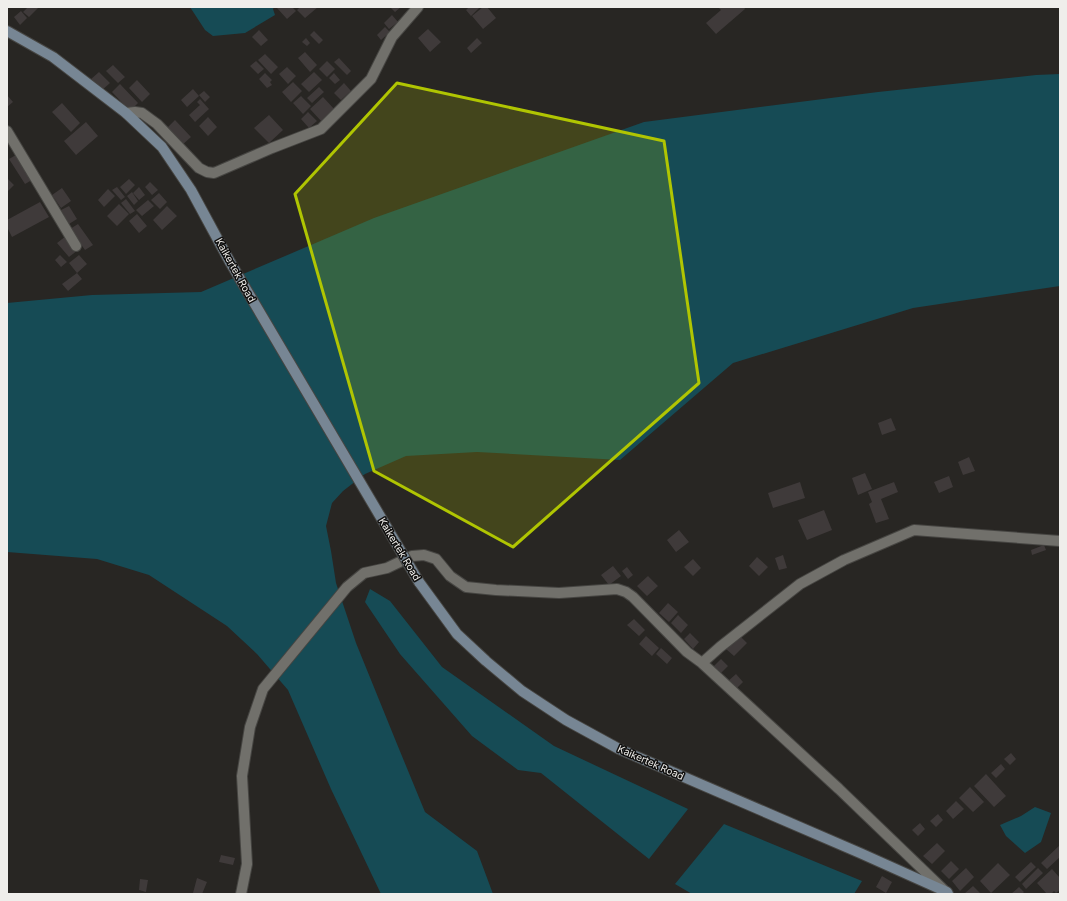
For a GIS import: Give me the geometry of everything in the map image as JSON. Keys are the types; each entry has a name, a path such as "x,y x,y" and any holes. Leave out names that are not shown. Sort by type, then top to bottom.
{"main road":[{"name":"Kaikertek Road","path":"7,31 53,57 126,113 162,147 191,190 230,262 419,582 457,634 486,661 522,691 566,720 619,748 948,893"}],"street":[{"path":"126,113 142,113 156,124 199,168 207,172 214,173 321,129 372,78 392,37 418,7"},
{"path":"7,131 76,246"},
{"path":"702,663 800,584 844,560 914,530 1060,541"},
{"path":"241,894 247,864 242,776 250,727 263,689 347,587 364,573 387,568 412,556 424,555 436,559 450,576 466,587 559,593 617,590 626,592 633,597 687,652 702,663 948,893"}],"highlighted area":[{"path":"397,83 664,141 699,383 513,547 374,471 295,194"}],"water":[{"path":"190,7 274,7 273,9 275,15 245,33 213,36 205,30"},
{"path":"1060,74 1060,286 913,308 733,363 620,460 477,452 406,456 365,474 343,491 332,503 326,526 336,583 356,643 425,812 477,851 493,894 381,894 331,789 288,690 257,654 227,626 149,575 97,559 7,552 7,303 92,295 201,292 374,218 644,122 878,92 1036,75"},
{"path":"370,589 390,601 442,667 554,746 688,809 649,859 541,773 518,770 472,736 400,654 365,602"},
{"path":"1035,807 1051,813 1041,842 1025,853 1006,836 1000,825 1021,816"},
{"path":"724,824 862,881 854,894 692,894 675,884"}],"building":[{"path":"28,7 39,7 29,17 23,12"},
{"path":"277,7 292,7 296,11 287,19"},
{"path":"300,7 318,7 305,18 297,10"},
{"path":"390,7 401,7 395,12"},
{"path":"469,7 480,7 471,16 466,10"},
{"path":"483,7 487,7 496,18 483,29 472,16"},
{"path":"718,7 744,7 745,9 716,34 706,23 721,10"},
{"path":"21,11 27,18 20,25 14,17"},
{"path":"392,15 398,22 389,29 384,23"},
{"path":"385,27 390,32 381,40 377,35"},
{"path":"428,29 441,42 430,52 418,38"},
{"path":"259,30 268,40 261,46 252,37"},
{"path":"314,31 323,40 319,44 310,35"},
{"path":"306,38 310,43 307,46 302,42"},
{"path":"477,38 482,43 471,53 467,48"},
{"path":"305,52 317,65 310,72 298,58"},
{"path":"265,54 278,67 271,74 258,60"},
{"path":"339,58 351,71 347,75 334,62"},
{"path":"256,61 264,69 258,74 250,66"},
{"path":"327,61 335,69 327,77 319,69"},
{"path":"113,65 125,77 118,83 106,71"},
{"path":"287,67 296,76 288,84 279,74"},
{"path":"99,72 110,83 101,91 90,80"},
{"path":"314,72 322,80 309,92 301,84"},
{"path":"265,73 272,80 270,82 272,85 267,88 259,79"},
{"path":"334,73 340,80 335,84 329,78"},
{"path":"137,80 150,94 142,102 129,88"},
{"path":"293,82 302,91 291,102 282,92"},
{"path":"344,83 351,91 341,100 334,93"},
{"path":"120,84 138,103 130,111 112,92"},
{"path":"319,87 324,92 312,103 307,98"},
{"path":"193,89 199,96 187,107 181,100"},
{"path":"204,91 210,97 205,102 199,95"},
{"path":"7,95 13,102 7,107"},
{"path":"301,96 311,106 303,114 293,103"},
{"path":"323,97 335,110 322,122 310,109"},
{"path":"200,99 209,109 195,122 189,115 200,105 197,102"},
{"path":"62,103 80,123 71,132 52,112"},
{"path":"308,112 317,121 309,128 301,119"},
{"path":"269,115 283,130 269,143 254,128"},
{"path":"208,117 217,127 208,136 199,126"},
{"path":"175,120 191,137 181,146 165,130"},
{"path":"86,122 98,136 76,155 64,141"},
{"path":"16,155 32,180 25,184 9,159"},
{"path":"7,178 14,185 7,192"},
{"path":"129,179 135,185 126,194 120,187"},
{"path":"150,182 158,190 152,195 145,187"},
{"path":"117,187 125,197 121,200 112,190"},
{"path":"139,187 145,195 139,200 133,193"},
{"path":"62,188 71,201 61,208 52,195"},
{"path":"108,189 115,196 104,207 98,200"},
{"path":"132,192 138,201 134,205 127,196"},
{"path":"159,193 167,202 160,209 151,200"},
{"path":"126,199 135,211 130,214 121,203"},
{"path":"148,200 154,206 142,216 136,210"},
{"path":"40,202 49,217 12,237 7,227 7,220"},
{"path":"119,204 129,214 117,226 107,216"},
{"path":"69,206 77,219 69,224 61,210"},
{"path":"167,206 177,216 162,230 153,220"},
{"path":"137,214 147,226 139,233 129,221"},
{"path":"78,224 93,245 85,250 70,229"},
{"path":"66,236 78,250 69,257 57,243"},
{"path":"60,255 67,262 61,267 55,260"},
{"path":"79,255 87,264 77,273 69,263"},
{"path":"77,273 82,279 68,291 62,284"},
{"path":"891,418 896,430 882,435 878,423"},
{"path":"969,457 975,471 963,475 958,462"},
{"path":"865,473 872,489 858,495 852,478"},
{"path":"949,476 953,487 939,493 934,482"},
{"path":"800,482 805,498 773,508 768,493"},
{"path":"894,482 898,492 881,499 889,519 876,523 869,504 872,502 868,492"},
{"path":"824,510 832,530 807,540 798,520"},
{"path":"679,530 689,542 676,552 667,540"},
{"path":"1044,545 1046,550 1032,555 1031,550"},
{"path":"783,555 787,568 779,570 775,558"},
{"path":"757,557 768,567 759,576 749,566"},
{"path":"693,559 701,568 693,576 684,567"},
{"path":"613,566 621,576 609,585 601,575"},
{"path":"627,567 633,575 628,579 622,571"},
{"path":"648,576 658,586 647,596 637,586"},
{"path":"668,603 678,612 669,622 659,613"},
{"path":"678,615 688,625 681,633 671,623"},
{"path":"634,619 645,630 639,636 627,625"},
{"path":"690,633 699,642 693,649 684,639"},
{"path":"646,636 659,648 652,656 639,644"},
{"path":"740,636 747,643 734,656 726,649"},
{"path":"661,648 672,658 667,664 656,654"},
{"path":"721,659 728,666 720,674 713,667"},
{"path":"736,674 743,682 735,690 727,682"},
{"path":"1011,753 1016,759 1010,765 1004,759"},
{"path":"1001,764 1005,769 996,778 991,773"},
{"path":"986,774 1006,796 994,807 974,786"},
{"path":"970,787 984,802 973,812 959,798"},
{"path":"956,801 964,809 953,819 946,811"},
{"path":"938,814 943,820 936,827 930,821"},
{"path":"920,823 925,829 918,836 912,830"},
{"path":"937,843 945,851 932,864 923,856"},
{"path":"1060,845 1060,857 1047,869 1041,863"},
{"path":"221,855 235,858 233,865 219,862"},
{"path":"951,861 959,869 949,879 941,871"},
{"path":"1031,862 1036,867 1020,882 1015,877"},
{"path":"998,863 1010,875 991,893 980,881"},
{"path":"966,868 974,877 960,891 952,881"},
{"path":"1038,868 1043,873 1026,889 1022,884"},
{"path":"1052,869 1060,878 1060,890 1056,893 1054,891 1051,894 1047,894 1037,883"},
{"path":"882,876 892,882 886,893 876,887"},
{"path":"197,878 207,882 202,894 193,893"},
{"path":"140,879 148,880 146,892 139,890"},
{"path":"973,886 981,894 964,894"},
{"path":"1019,887 1024,892 1022,894 1011,894"}]}
